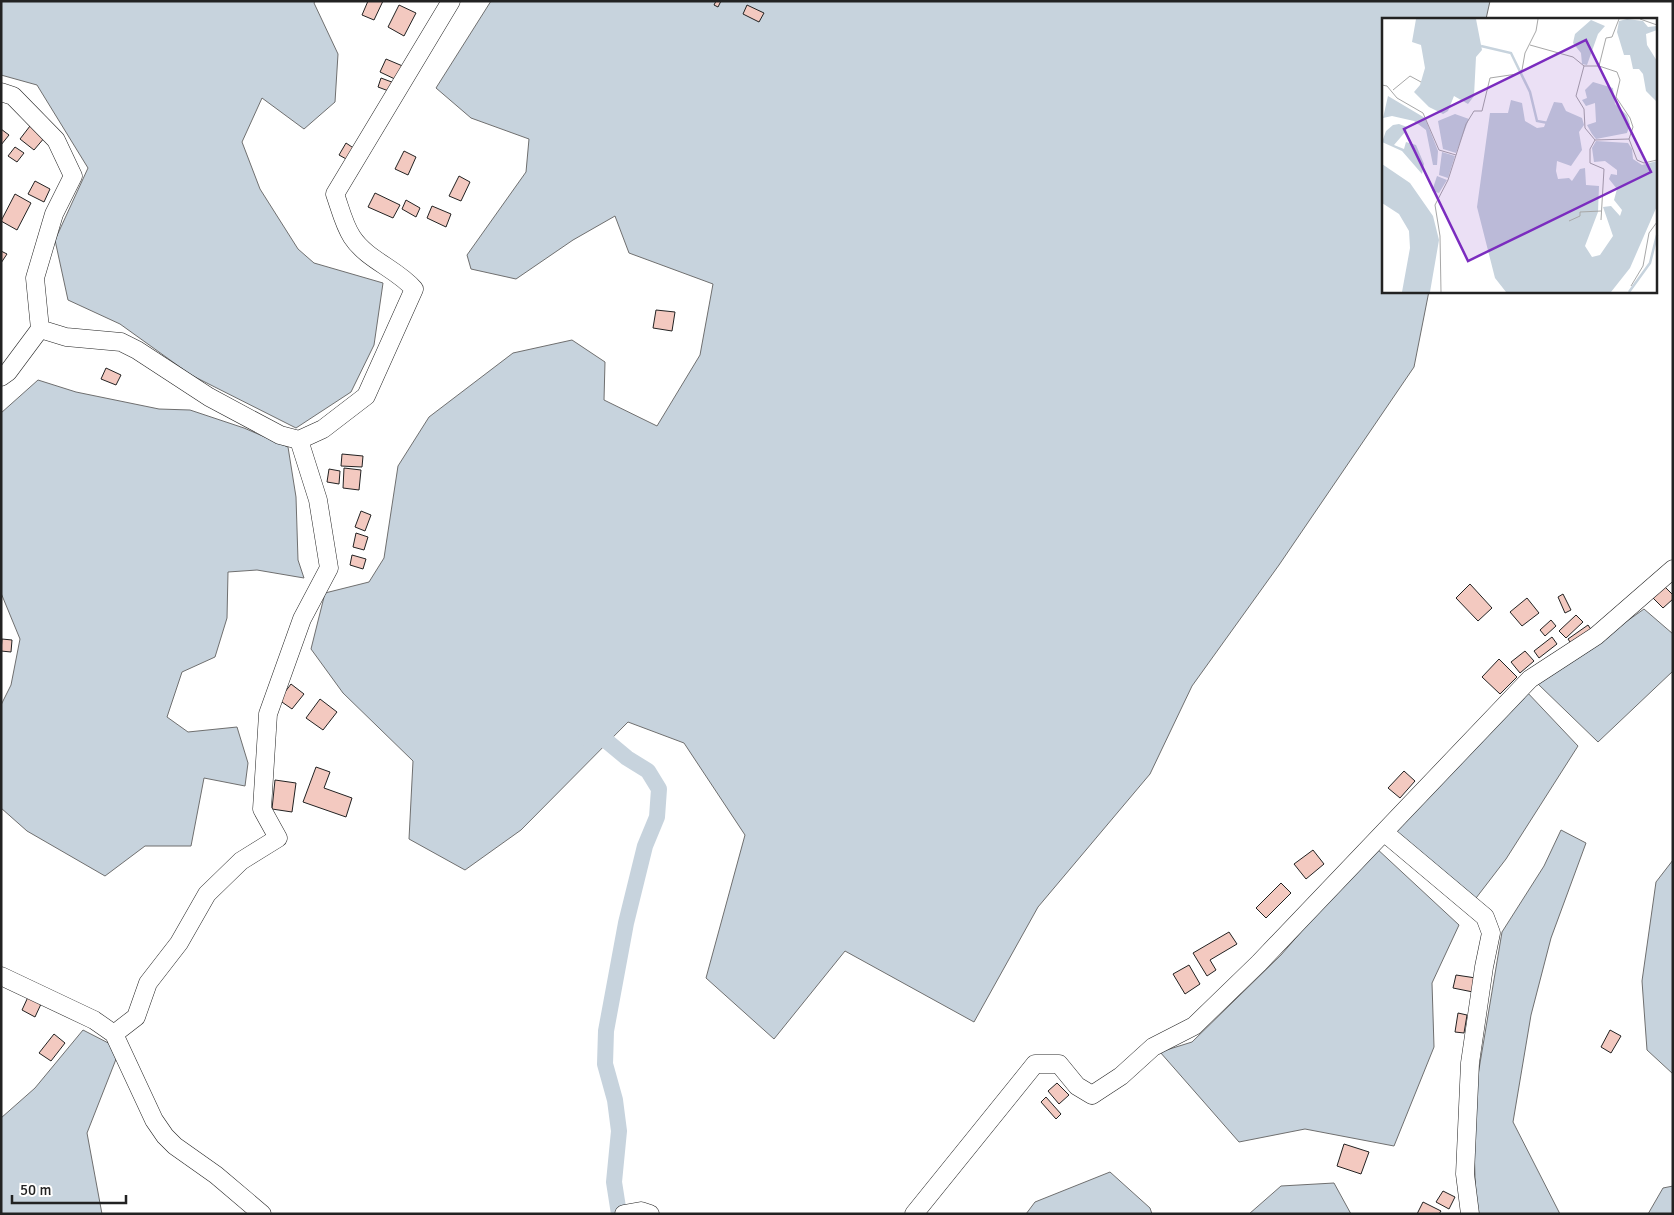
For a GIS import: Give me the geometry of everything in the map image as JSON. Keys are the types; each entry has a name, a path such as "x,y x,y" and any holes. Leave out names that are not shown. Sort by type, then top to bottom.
{"street":[{"path":"40,329 66,337 120,342 137,350 209,397 280,435 299,440 323,429 366,396 414,290 403,276 371,256 352,238 335,194 451,1"},
{"path":"1,92 13,96 56,140 73,176 54,214 34,278 40,329 8,372 1,377"},
{"path":"114,1034 136,1017 148,983 179,942 207,894 241,861 278,838 262,809 268,714 302,619 329,568 318,500 299,440"},
{"path":"914,1214 1035,1064 1059,1064 1077,1086 1092,1095 1121,1076 1153,1046 1194,1026 1260,963 1346,870 1385,833 1530,678 1596,636 1673,569"},
{"path":"1385,833 1485,917 1492,933 1484,967 1470,1063 1465,1174 1470,1214"},
{"path":"2,978 94,1020 114,1034 154,1120 165,1136 175,1146 216,1175 262,1214"}],"shaded area":[{"path":"1,1 315,1 314,3 338,54 335,102 304,129 262,98 242,142 260,189 298,249 314,263 383,283 374,345 351,392 296,428 191,375 120,324 68,300 55,240 88,168 37,85 1,75"},
{"path":"491,1 1490,1 1486,18 1382,18 1382,292 1429,292 1414,367 1279,565 1192,686 1150,774 1038,907 974,1022 845,951 774,1039 706,978 745,835 684,743 628,722 521,830 465,870 409,839 413,761 343,693 311,649 325,593 369,582 384,558 398,466 429,417 513,353 572,340 605,362 604,400 657,426 700,355 713,284 629,253 615,216 573,240 516,279 471,269 467,255 526,172 529,139 471,118 436,88"},
{"path":"38,380 76,392 159,409 190,410 244,428 288,447 296,497 298,560 304,578 257,570 228,572 227,618 215,657 182,672 167,717 188,732 237,727 248,763 245,786 204,778 191,846 145,846 105,876 27,831 1,808 1,705 11,685 20,639 1,593 1,413"},
{"path":"1644,609 1673,634 1673,671 1598,742 1538,684"},
{"path":"1525,690 1578,746 1506,859 1473,902 1392,832"},
{"path":"1561,830 1586,843 1551,938 1531,1015 1513,1122 1560,1214 1476,1214 1473,1105 1502,932 1544,866"},
{"path":"1375,847 1459,925 1432,983 1434,1047 1394,1146 1305,1129 1239,1142 1160,1052 1192,1042 1281,955"},
{"path":"1673,860 1673,1074 1647,1050 1642,981 1656,882"},
{"path":"83,1030 120,1049 87,1133 102,1214 1,1214 1,1118 35,1088"},
{"path":"1110,1172 1150,1208 1152,1214 1026,1214 1035,1202"},
{"path":"1334,1183 1351,1214 1249,1214 1281,1186"},
{"path":"1673,1186 1673,1214 1648,1214 1663,1188"}],"building":[{"path":"368,1 383,1 374,20 362,15"},
{"path":"716,1 721,1 718,7 714,5"},
{"path":"399,5 416,13 404,36 388,27"},
{"path":"747,5 764,13 759,22 743,14"},
{"path":"386,59 405,67 399,81 380,72"},
{"path":"381,78 397,84 394,93 378,87"},
{"path":"30,126 45,137 34,150 20,139"},
{"path":"1,129 9,135 1,145"},
{"path":"346,143 355,149 348,160 339,155"},
{"path":"15,147 24,153 17,162 8,156"},
{"path":"404,151 416,157 408,175 395,169"},
{"path":"459,176 470,182 461,201 449,196"},
{"path":"35,181 50,189 44,202 28,194"},
{"path":"375,193 400,205 393,218 368,207"},
{"path":"15,194 31,203 17,230 1,221"},
{"path":"406,200 420,208 416,217 402,209"},
{"path":"432,206 451,214 446,227 427,218"},
{"path":"1,251 7,254 1,263"},
{"path":"656,310 675,312 672,331 653,328"},
{"path":"106,368 121,375 116,385 101,379"},
{"path":"342,454 363,456 362,467 341,466"},
{"path":"344,468 361,470 359,490 343,488"},
{"path":"329,469 340,471 339,484 327,482"},
{"path":"361,511 371,515 365,531 355,527"},
{"path":"356,533 368,537 364,550 353,547"},
{"path":"352,555 366,559 363,569 350,565"},
{"path":"1470,584 1492,608 1478,621 1456,598"},
{"path":"1664,586 1673,595 1673,599 1663,608 1652,597"},
{"path":"1563,594 1571,610 1565,613 1558,597"},
{"path":"1527,598 1539,613 1522,626 1510,612"},
{"path":"1576,615 1583,622 1566,638 1559,631"},
{"path":"1551,620 1556,626 1545,636 1540,630"},
{"path":"1588,625 1592,631 1572,645 1568,639"},
{"path":"1552,637 1557,644 1539,658 1534,651"},
{"path":"2,639 12,640 11,652 1,651"},
{"path":"1525,651 1534,661 1520,673 1511,662"},
{"path":"1499,659 1517,677 1500,694 1482,677"},
{"path":"291,684 304,694 292,709 279,700"},
{"path":"320,699 337,712 323,730 306,718"},
{"path":"316,767 330,772 324,788 352,798 346,817 303,802"},
{"path":"1404,771 1415,781 1400,798 1388,788"},
{"path":"275,780 296,783 292,812 272,809"},
{"path":"1313,850 1324,864 1306,879 1294,864"},
{"path":"1281,883 1291,893 1266,918 1256,908"},
{"path":"1229,932 1237,944 1210,960 1216,970 1207,976 1193,953"},
{"path":"1189,965 1200,984 1185,994 1173,974"},
{"path":"1456,975 1476,978 1473,992 1453,988"},
{"path":"28,997 41,1004 35,1017 22,1010"},
{"path":"1458,1013 1467,1015 1464,1033 1455,1032"},
{"path":"1610,1030 1621,1036 1611,1053 1601,1047"},
{"path":"54,1034 65,1043 51,1061 39,1053"},
{"path":"1057,1083 1069,1095 1059,1104 1048,1091"},
{"path":"1046,1097 1061,1114 1056,1119 1041,1102"},
{"path":"1344,1144 1369,1152 1361,1174 1337,1166"},
{"path":"1443,1191 1455,1197 1449,1209 1436,1202"},
{"path":"1423,1202 1441,1211 1439,1214 1417,1214"}],"waterway":[{"path":"586,738 603,738 627,758 648,771 659,789 657,817 645,846 626,923 606,1031 605,1064 615,1100 619,1131 614,1182 619,1214"}]}
